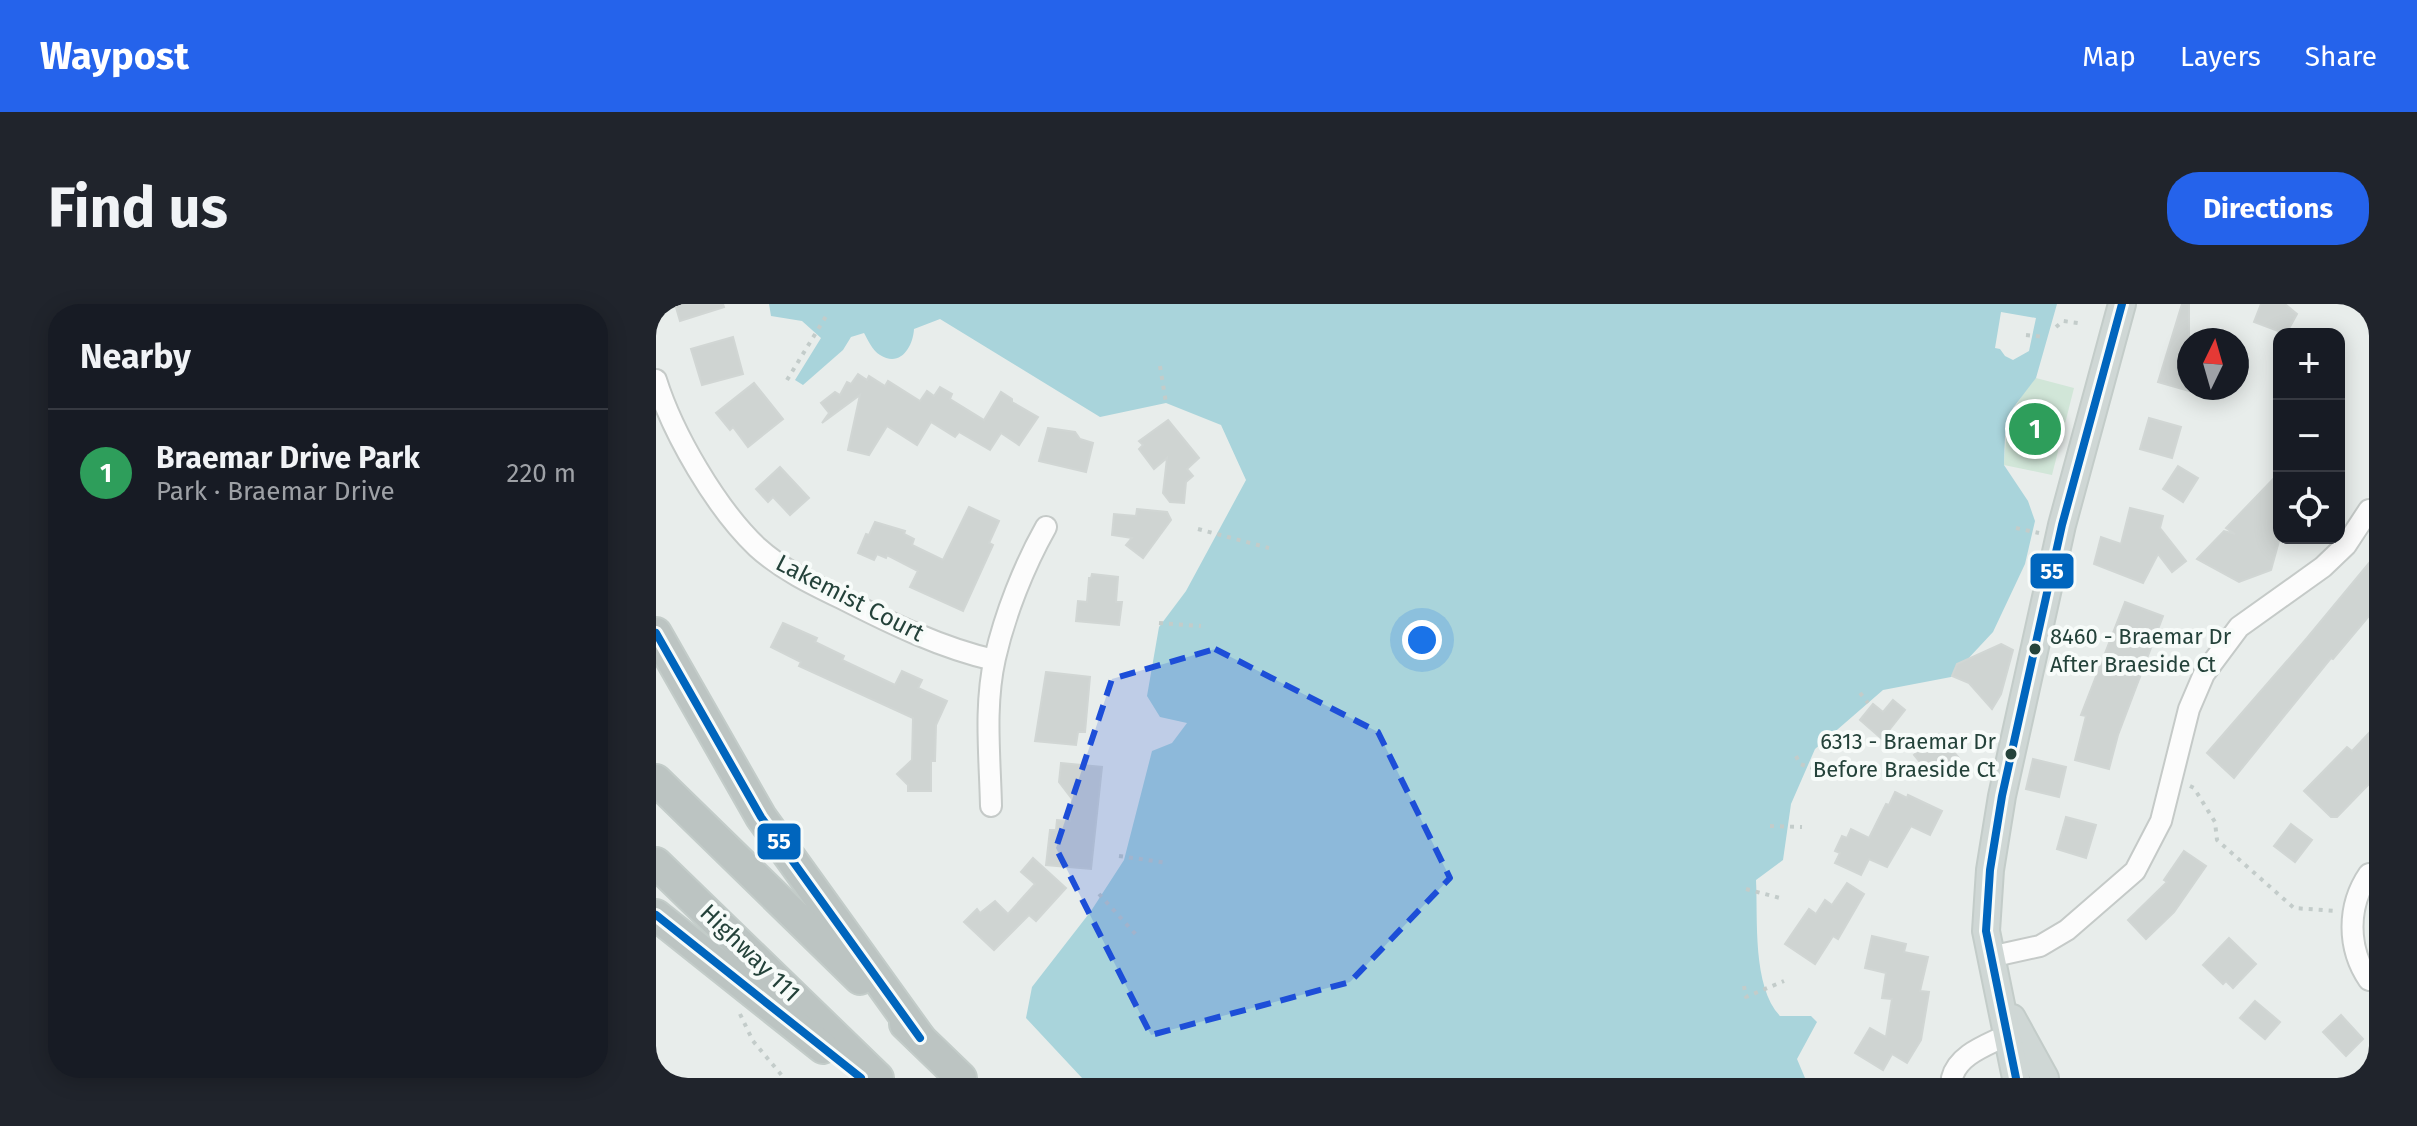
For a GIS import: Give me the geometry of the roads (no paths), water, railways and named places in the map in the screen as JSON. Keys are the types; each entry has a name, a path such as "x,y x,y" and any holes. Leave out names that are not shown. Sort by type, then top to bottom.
{"highway":[{"path":"656,633 761,817 920,1038"},
{"path":"656,780 961,1078"},
{"name":"Highway 111","path":"656,863 878,1078"},
{"path":"656,915 861,1078"}],"main road":[{"path":"2016,1078 1986,931 1990,870 2002,796 2062,525 2122,304"},
{"path":"2000,998 2045,1078"}],"street":[{"name":"Lakemist Court","path":"656,380 669,416 694,463 737,526 758,548 788,570 864,610 967,654 994,660"},
{"path":"1990,957 2040,946 2067,930 2135,871 2161,821 2189,709 2204,674 2222,647 2251,618 2323,567 2346,545 2369,510"},
{"path":"991,806 990,701 994,660 1017,592 1046,527"},
{"path":"2369,874 2357,897 2353,921 2358,961 2369,980"},
{"path":"1952,1078 1959,1064 1970,1054 2007,1035"}],"water":[{"path":"769,304 2057,304 2036,378 2013,408 2005,435 2004,465 2028,501 2035,521 2025,564 1993,632 1951,677 1883,690 1815,749 1791,804 1783,860 1756,880 1758,951 1771,1003 1780,1016 1811,1016 1817,1022 1797,1059 1805,1078 1082,1078 1026,1018 1032,987 1091,911 1124,860 1152,751 1172,743 1187,723 1160,717 1147,696 1159,627 1186,591 1246,480 1221,425 1166,403 1100,417 940,319 914,329 908,349 894,359 877,353 864,333 851,337 843,350 803,385 795,380 821,338 802,321 771,316"}],"place":[{"name":"Braemar Drive Park","path":"2035,429"},
{"name":"8460 - Braemar Dr After Braeside Ct","path":"2035,649"},
{"name":"6313 - Braemar Dr Before Braeside Ct","path":"2011,754"}]}
